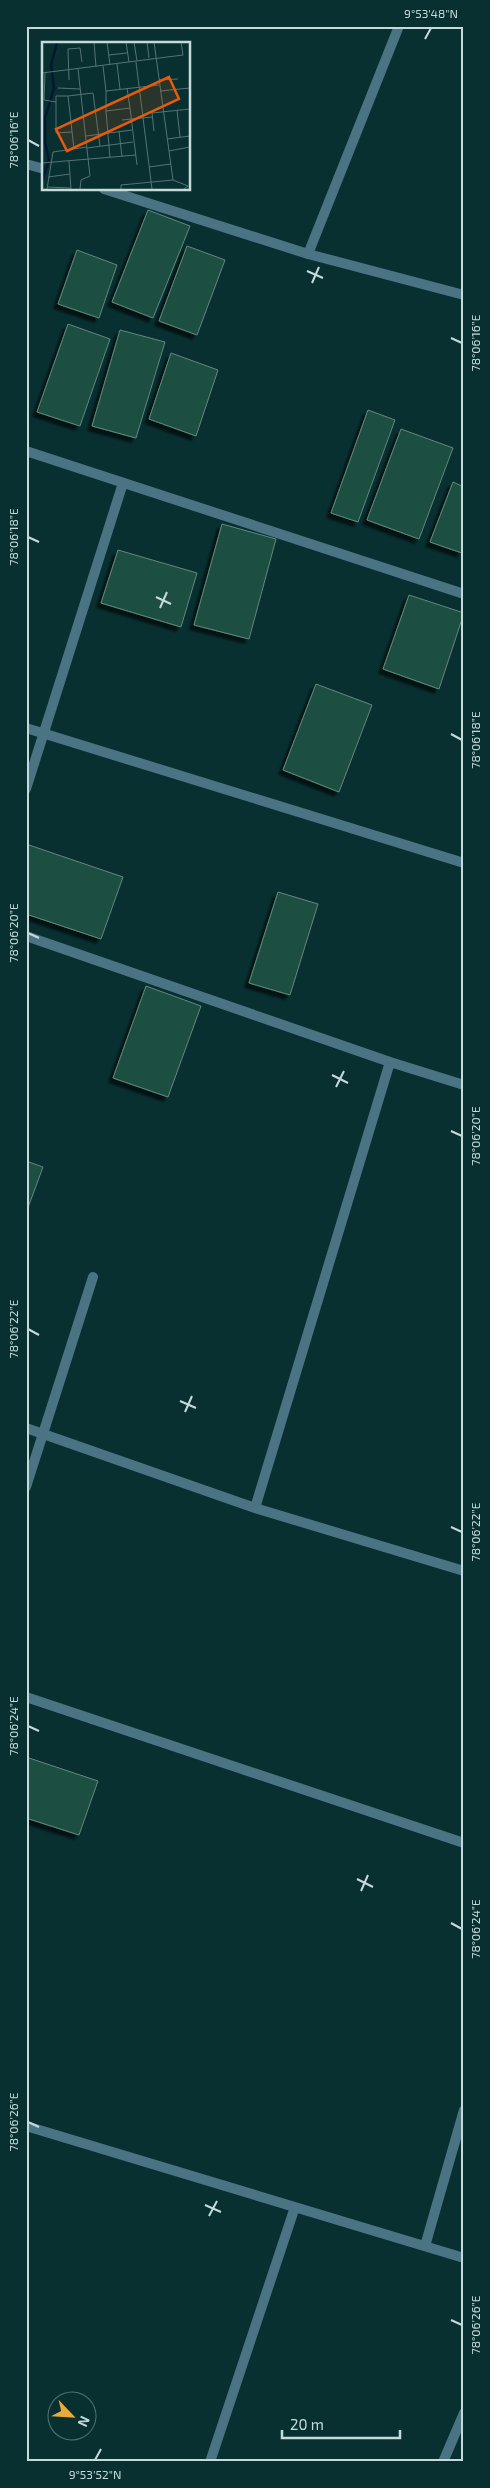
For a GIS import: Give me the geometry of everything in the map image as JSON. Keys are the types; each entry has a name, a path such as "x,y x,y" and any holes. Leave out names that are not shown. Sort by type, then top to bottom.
{"street":[{"path":"308,254 399,26"},
{"path":"26,164 42,168"},
{"path":"107,190 308,254 464,295"},
{"path":"26,451 464,594"},
{"path":"26,789 123,483"},
{"path":"26,728 464,863"},
{"path":"26,936 390,1062 464,1085"},
{"path":"255,1508 390,1062"},
{"path":"26,1487 93,1277"},
{"path":"26,1428 255,1508 464,1571"},
{"path":"26,1697 464,1843"},
{"path":"425,2246 464,2110"},
{"path":"26,2126 464,2258"},
{"path":"210,2462 295,2206"},
{"path":"443,2462 464,2413"}],"building":[{"path":"148,210 190,226 153,318 112,302"},
{"path":"187,246 225,260 197,335 159,321"},
{"path":"77,250 117,265 99,318 58,304"},
{"path":"68,324 110,339 80,426 37,412"},
{"path":"120,330 165,342 136,438 92,426"},
{"path":"171,353 218,370 196,436 149,419"},
{"path":"368,410 395,420 358,522 331,513"},
{"path":"401,429 453,448 419,539 367,520"},
{"path":"453,482 464,487 462,553 430,542"},
{"path":"222,524 276,539 249,639 194,625"},
{"path":"118,550 197,573 181,627 101,603"},
{"path":"409,595 464,613 439,689 383,669"},
{"path":"316,684 372,705 339,792 283,770"},
{"path":"26,844 123,877 101,939 26,914"},
{"path":"278,892 318,904 290,995 249,983"},
{"path":"146,986 201,1006 168,1097 113,1078"},
{"path":"26,1161 43,1167 26,1213"},
{"path":"26,1757 98,1781 79,1835 26,1818"}]}
